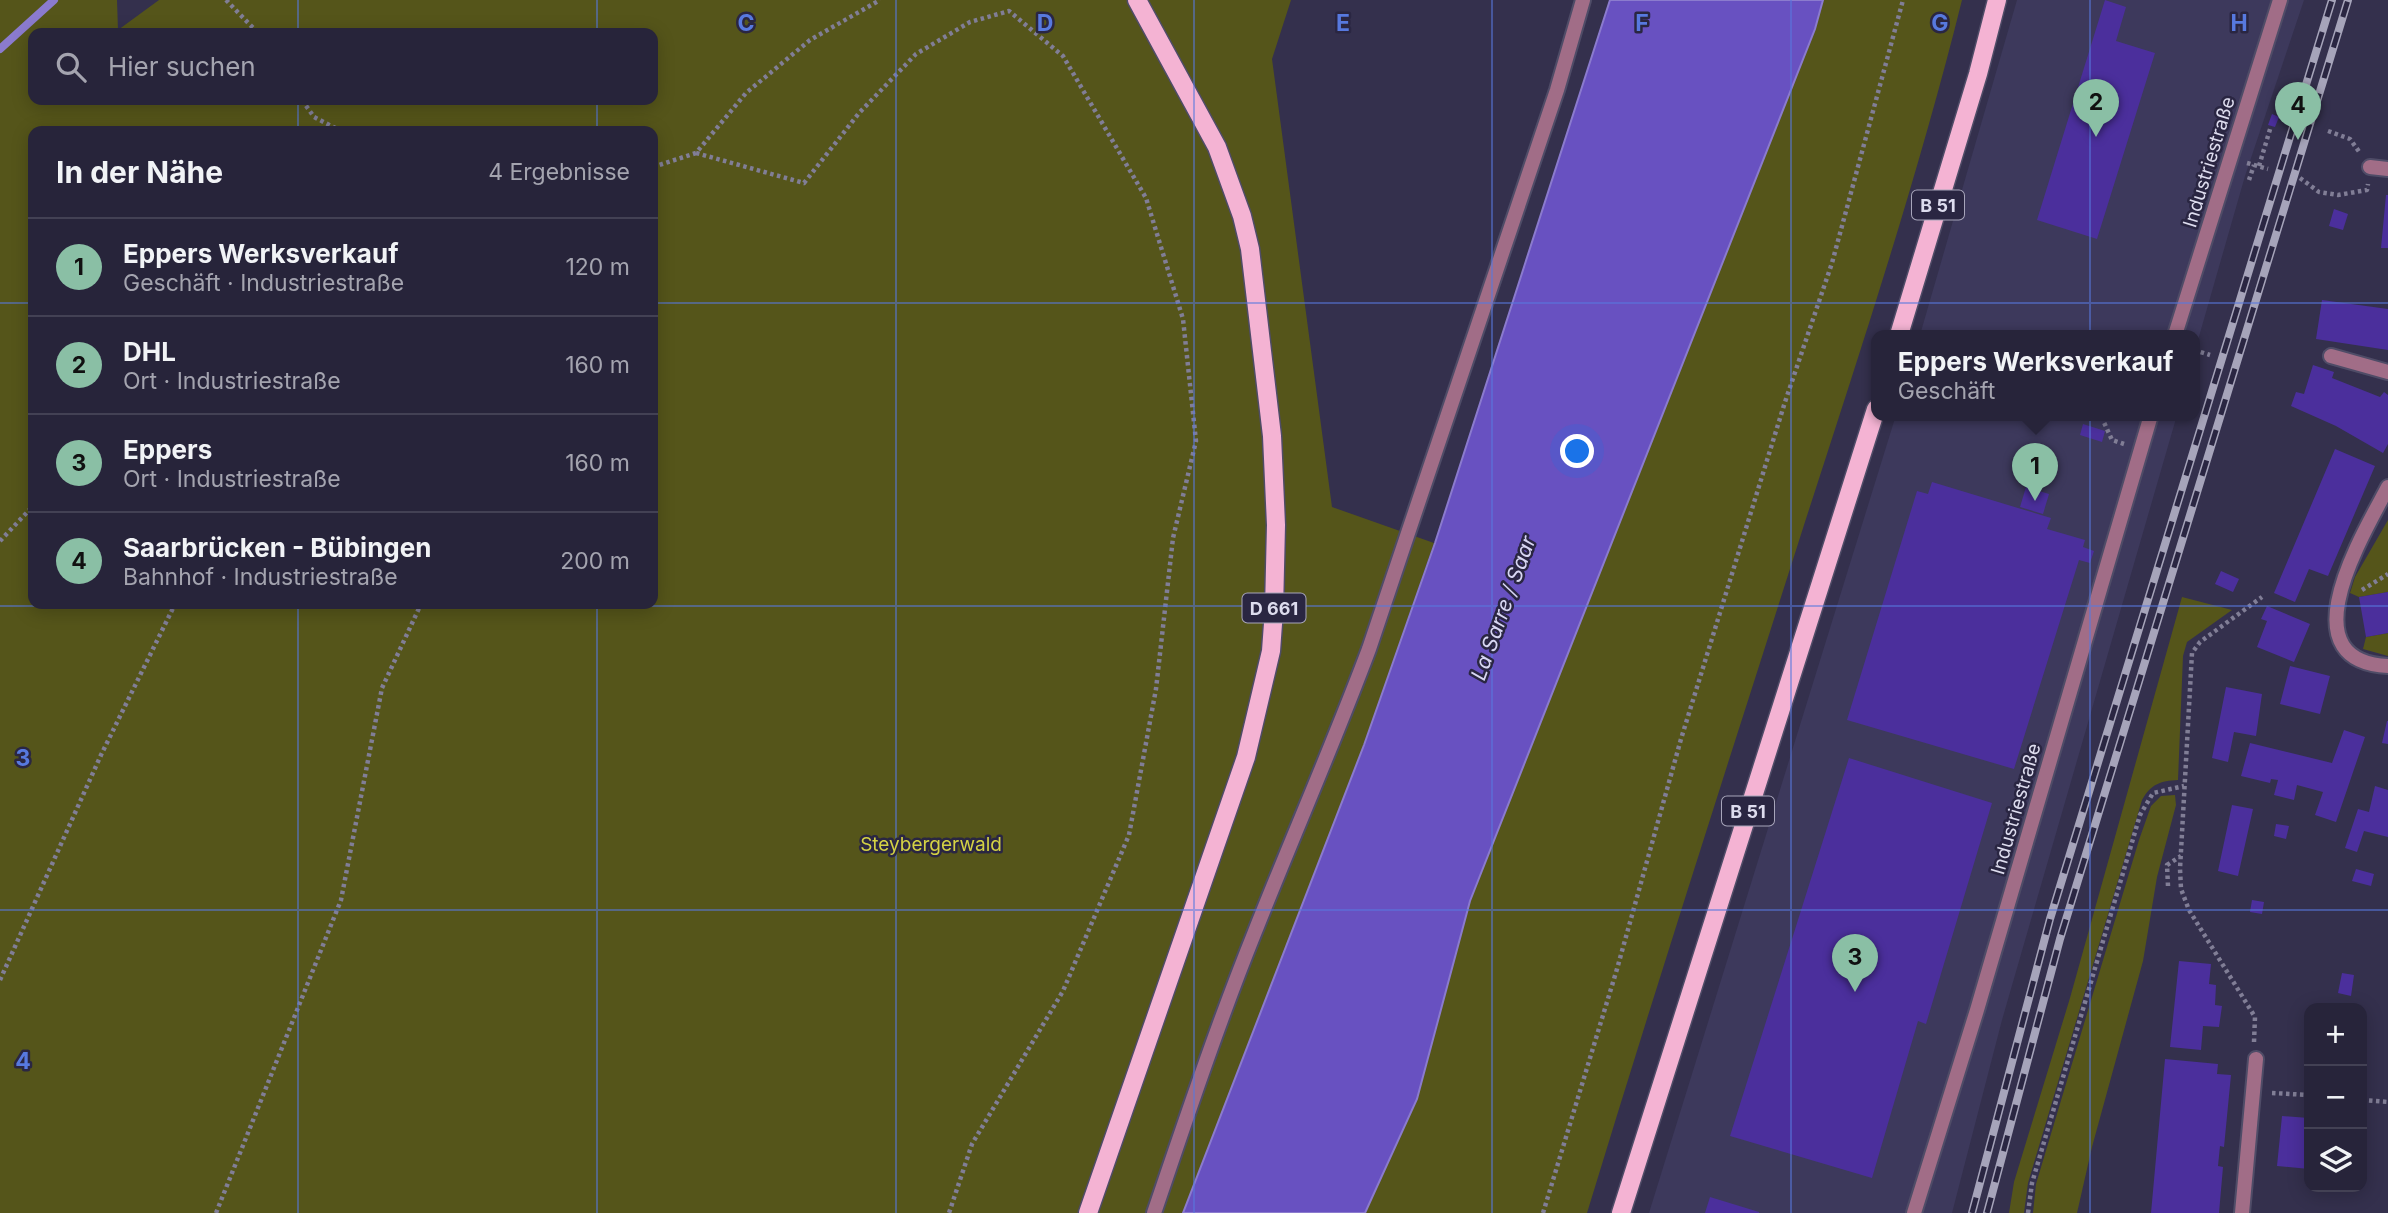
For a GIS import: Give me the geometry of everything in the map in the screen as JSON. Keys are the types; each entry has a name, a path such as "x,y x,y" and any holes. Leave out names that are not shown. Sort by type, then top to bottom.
{"main road":[{"name":"D 661","path":"1088,1213 1246,757 1270,651 1276,572 1272,436 1255,285 1242,216 1217,147 1137,0"},
{"name":"B 51","path":"1901,330 1978,75 1997,0"},
{"name":"B 51","path":"1621,1213 1872,421"}],"street":[{"path":"1154,1213 1211,1046 1254,933 1335,741 1369,649 1557,90 1583,0"},
{"name":"Industriestraße","path":"2177,330 2280,0"},
{"path":"2370,167 2388,169"},
{"path":"2331,356 2388,372"},
{"name":"Industriestraße","path":"1914,1213 1977,1010 2149,421"},
{"path":"2388,487 2353,557 2336,607 2336,628 2347,651 2370,664 2388,666"},
{"path":"2242,1213 2256,1059"}],"path":[{"path":"226,0 253,28"},
{"path":"658,165 696,153 746,93 810,40 880,0"},
{"path":"1543,1213 1617,969 1681,739 1785,402 1832,263 1903,0"},
{"path":"696,153 804,183 859,113 916,54 970,22 1009,11 1063,56 1146,198 1184,319 1196,441 1173,538 1156,689 1129,835 1063,991 972,1144 949,1213"},
{"path":"306,105 314,117 331,126"},
{"path":"2249,180 2257,166 2271,126"},
{"path":"2328,131 2350,139 2370,167"},
{"path":"2246,162 2268,169"},
{"path":"2300,178 2319,192 2337,195 2367,190 2368,186"},
{"path":"2200,352 2210,355"},
{"path":"2103,421 2112,440 2141,451"},
{"path":"0,541 28,511"},
{"path":"2355,594 2388,574"},
{"path":"2256,1059 2255,1017 2189,910 2181,889 2180,856 2192,653 2200,642 2262,597"},
{"path":"0,980 100,755 173,609"},
{"path":"216,1213 341,900 382,688 419,609"},
{"path":"2028,1213 2032,1183 2140,815 2153,793 2184,786"},
{"path":"2168,886 2167,865 2180,856"},
{"path":"2270,1092 2304,1095"},
{"path":"2367,1100 2388,1102"}],"shaded area":[{"path":"2017,0 2304,0 2245,176 2200,333 2200,330 1921,330"},
{"path":"1894,421 2175,421 2002,1020 1952,1213 1649,1213"}],"green space":[{"name":"Steybergerwald","path":"0,0 117,0 118,28 28,28 28,105 658,105 658,28 121,28 159,0 1291,0 1272,59 1332,507 1434,543 1364,745 1183,1213 0,1213"},
{"path":"1823,0 1962,0 1927,132 1887,264 1587,1213 1365,1213 1417,1099 1470,901 1815,29"},
{"path":"2388,520 2388,592 2359,597 2350,593 2355,577"},
{"path":"2182,597 2232,610 2187,642 2183,656 2178,780 2157,784 2142,800 2028,1183 2024,1213 2009,1213 2014,1182 2070,998"},
{"path":"2388,633 2388,656 2363,649 2366,637"},
{"path":"2175,795 2176,805 2157,877 2143,961 2092,1147 2077,1213 2033,1213 2036,1184 2139,840 2151,806 2161,796"}],"water":[{"name":"La Sarre / Saar","path":"1610,0 1823,0 1815,29 1470,901 1417,1099 1365,1213 1183,1213 1364,745 1435,543"}],"building":[{"path":"2105,0 2126,7 2116,41 2155,53 2097,239 2037,220"},
{"path":"2272,114 2279,117 2275,127 2268,125"},
{"path":"2386,195 2388,248 2381,248"},
{"path":"2334,209 2348,214 2343,230 2329,226"},
{"path":"2322,300 2388,309 2388,350 2316,339"},
{"path":"2313,365 2334,372 2332,378 2380,397 2384,392 2388,395 2388,444 2383,453 2336,426 2291,406 2296,392 2304,394"},
{"path":"2083,424 2105,431 2102,442 2080,435"},
{"path":"2335,449 2375,466 2328,576 2309,569 2295,602 2274,593"},
{"path":"1932,482 2051,518 2047,529 2085,540 2083,547 2094,551 2090,563 2079,560 2014,769 1847,720 1917,491 1928,494"},
{"path":"2026,487 2049,494 2043,514 2020,507"},
{"path":"2221,571 2239,579 2233,592 2215,584"},
{"path":"2388,592 2388,633 2366,637 2359,597"},
{"path":"2267,606 2310,624 2294,662 2257,647 2267,621 2261,619"},
{"path":"2290,666 2330,676 2320,714 2280,704"},
{"path":"2226,687 2262,694 2256,736 2234,732 2228,762 2212,758"},
{"path":"2388,721 2388,744 2382,743"},
{"path":"2344,730 2365,737 2336,822 2315,815 2323,792 2297,785 2294,800 2274,795 2278,780 2271,779 2270,783 2241,776 2250,743 2332,763"},
{"path":"1849,758 1992,803 1926,1024 1918,1021 1872,1178 1730,1136"},
{"path":"2375,786 2388,790 2388,837 2364,831 2357,852 2345,848 2358,809 2369,812"},
{"path":"2232,805 2253,809 2238,876 2218,871"},
{"path":"2276,824 2289,826 2286,839 2274,836"},
{"path":"2356,869 2374,874 2371,886 2352,881"},
{"path":"2252,900 2264,902 2262,914 2250,912"},
{"path":"2179,961 2211,964 2209,984 2216,985 2215,1005 2222,1006 2219,1027 2203,1026 2201,1050 2170,1047"},
{"path":"2342,973 2354,975 2351,996 2338,993"},
{"path":"2165,1059 2218,1064 2217,1074 2231,1075 2224,1147 2220,1146 2218,1166 2223,1167 2219,1213 2151,1213"},
{"path":"2282,1116 2304,1118 2304,1169 2277,1166"},
{"path":"1710,1197 1759,1212 1759,1213 1705,1213"}],"waterway":[{"path":"0,49 54,0"}],"railway":[{"path":"1972,1213 2050,919 2332,0"},
{"path":"1987,1213 2060,939 2348,0"}],"place":[{"name":"DHL","path":"2096,137"},
{"name":"Saarbrücken - Bübingen","path":"2298,140"},
{"name":"Eppers Werksverkauf","path":"2035,501"},
{"name":"Eppers","path":"1855,992"}]}
